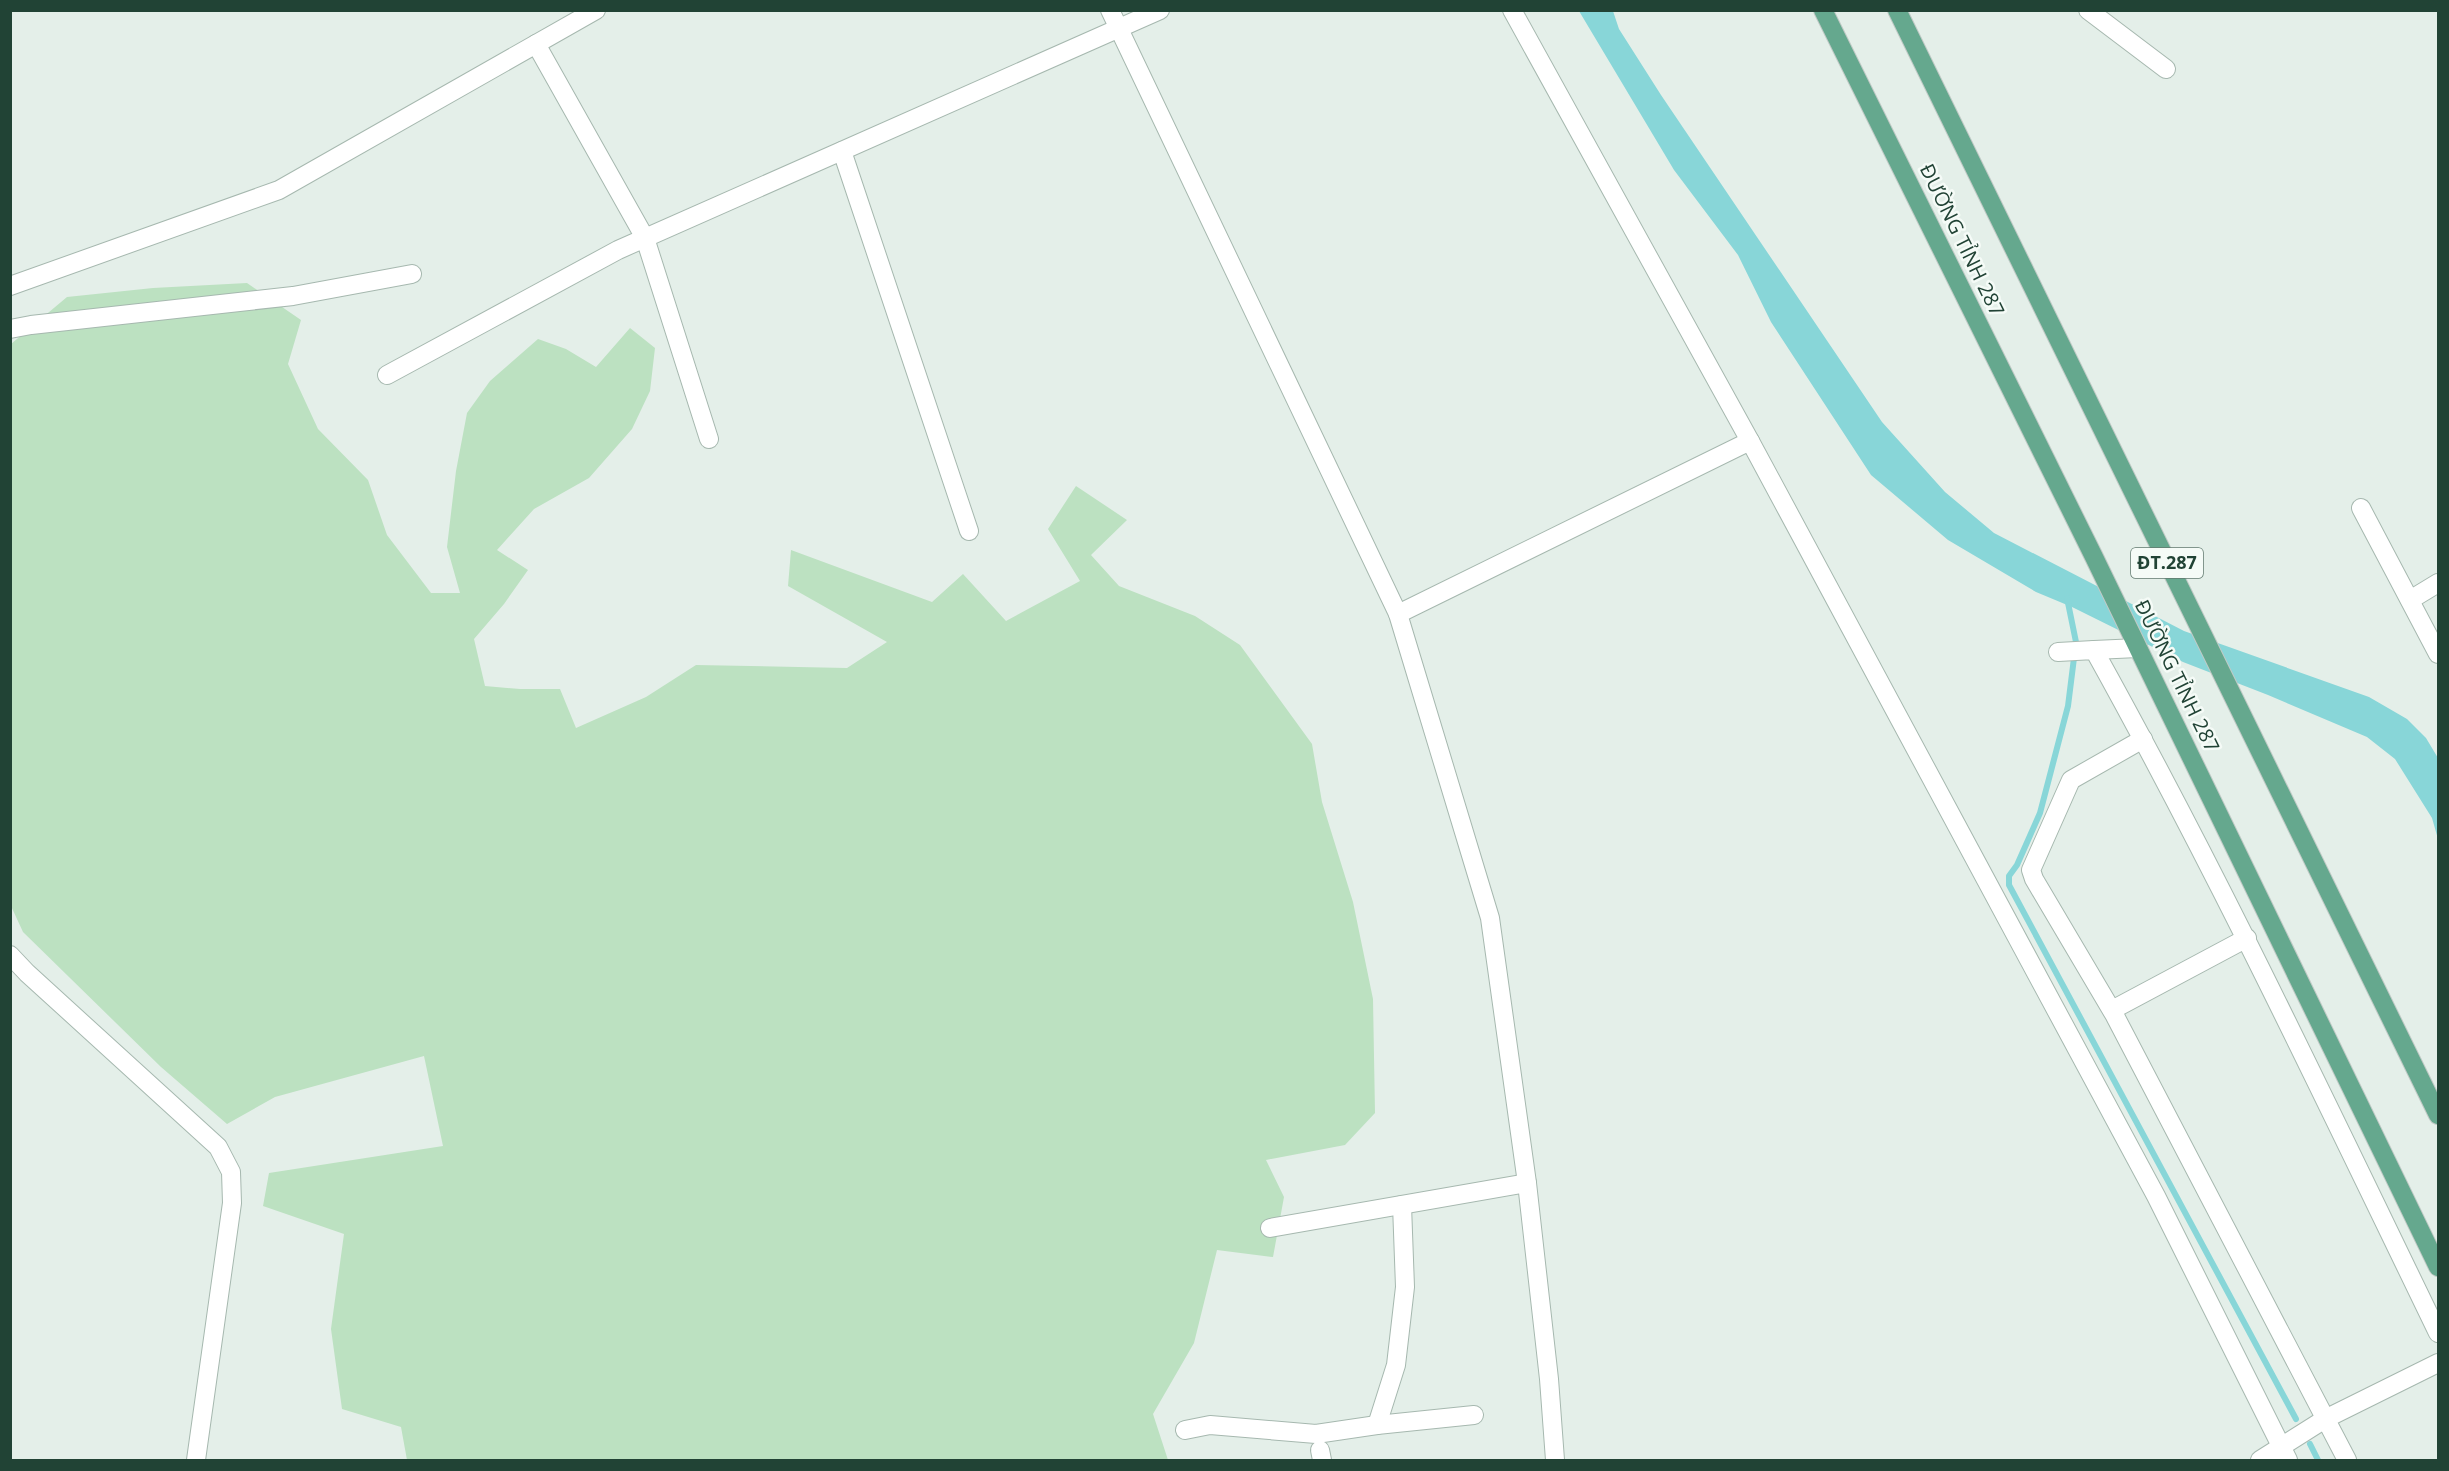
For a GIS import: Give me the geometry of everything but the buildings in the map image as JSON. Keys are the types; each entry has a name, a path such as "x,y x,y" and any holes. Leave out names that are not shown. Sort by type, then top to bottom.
{"main road":[{"name":"ĐƯỜNG TỈNH 287","path":"1823,10 2094,557 2439,1267"},
{"name":"ĐƯỜNG TỈNH 287","path":"1897,10 2439,1115"}],"street":[{"path":"10,286 279,190 596,10"},
{"path":"1110,10 1398,614 1490,918 1527,1183 1549,1379 1555,1461"},
{"path":"387,375 618,250 1160,10"},
{"path":"1512,10 1749,441 2156,1196 2284,1453"},
{"path":"2088,10 2166,69"},
{"path":"536,44 645,238 709,439"},
{"path":"842,150 969,531"},
{"path":"10,329 292,296 412,274"},
{"path":"1398,614 1749,441"},
{"path":"2361,508 2439,654"},
{"path":"2410,600 2439,583"},
{"path":"2058,652 2137,647"},
{"path":"2091,650 2143,739 2247,938 2439,1333"},
{"path":"2143,739 2071,780 2031,870 2034,879 2112,1010 2347,1461"},
{"path":"2112,1010 2247,938"},
{"path":"10,955 218,1148 231,1172 232,1203 196,1461"},
{"path":"1270,1228 1527,1183"},
{"path":"1377,1425 1396,1365 1405,1287 1402,1205"},
{"path":"2260,1461 2284,1453 2325,1419 2439,1363"},
{"path":"1185,1430 1210,1425 1316,1434 1474,1415"}],"green space":[{"path":"247,283 301,320 288,364 318,429 368,480 387,535 431,593 460,593 447,547 456,471 467,413 490,381 538,339 566,349 596,367 630,328 655,348 650,391 632,429 589,478 534,509 497,550 528,570 504,604 474,639 485,686 560,689 576,728 646,697 696,665 847,668 887,642 788,586 791,550 932,602 963,574 1006,621 1080,581 1048,529 1076,486 1127,520 1091,555 1119,586 1195,616 1240,645 1312,744 1322,802 1353,902 1373,999 1375,1113 1345,1145 1266,1160 1284,1197 1273,1257 1217,1250 1194,1343 1153,1414 1168,1460 407,1460 401,1427 342,1409 331,1329 344,1234 263,1206 269,1173 443,1146 424,1056 275,1097 227,1124 161,1067 23,932 11,906 11,344 67,297 153,288"}],"water":[{"path":"1579,11 1613,11 1619,29 1661,95 1882,422 1945,492 1994,533 2184,631 2369,697 2407,719 2426,738 2438,758 2438,839 2432,818 2395,759 2367,737 2183,662 2072,607 2036,592 1948,540 1871,475 1771,322 1738,255 1674,170"}],"waterway":[{"path":"2067,598 2076,642 2068,706 2040,813 2017,865 2009,876 2009,885 2296,1419"},
{"path":"2310,1444 2318,1460"}]}
